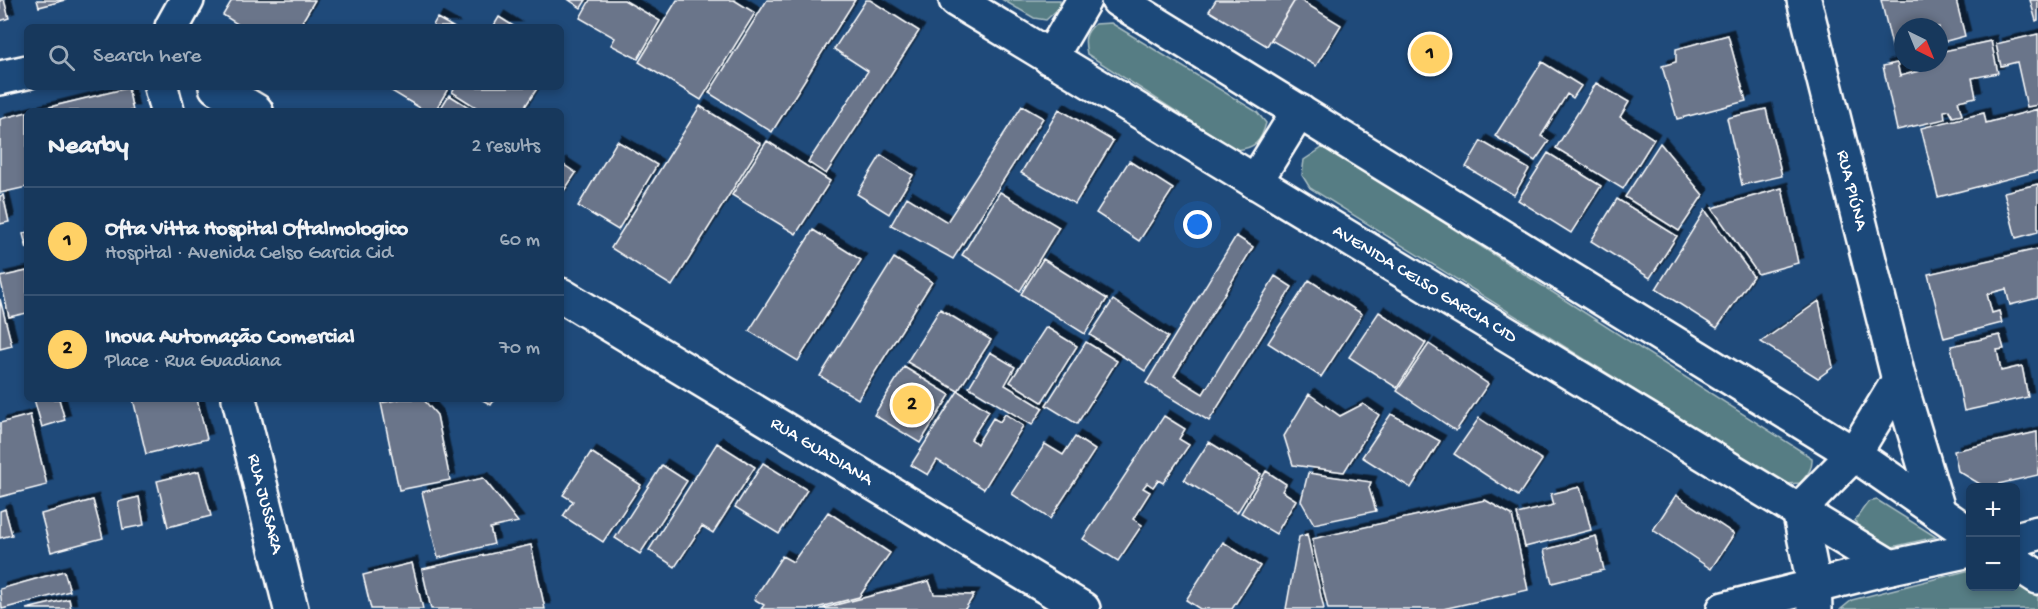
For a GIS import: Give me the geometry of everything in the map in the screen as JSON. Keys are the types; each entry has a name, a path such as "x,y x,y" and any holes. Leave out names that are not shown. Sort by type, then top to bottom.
{"street":[{"path":"174,24 187,0"},
{"name":"AVENIDA CELSO GARCIA CID","path":"956,0 1891,567"},
{"path":"1050,58 1084,0"},
{"path":"1118,0 1854,454 1966,531"},
{"name":"RUA PIÚNA","path":"1804,0 1899,380 1939,513"},
{"path":"0,78 24,73"},
{"path":"161,90 165,108"},
{"path":"221,90 251,108"},
{"path":"1255,182 1299,111"},
{"name":"RUA GUADIANA","path":"564,297 1083,609"},
{"path":"1814,597 1799,510 1854,454 1899,380"},
{"name":"RUA JUSSARA","path":"239,402 291,609"},
{"path":"2020,538 2038,533"},
{"path":"1742,607 1814,597 1891,567 1966,551"},
{"path":"2020,566 2038,577"}],"green space":[{"path":"1003,0 1060,0 1060,7 1046,20 1034,18"},
{"path":"1111,23 1257,112 1266,123 1256,143 1248,148 1236,150 1087,54 1085,41 1089,31 1095,24"},
{"path":"1322,148 1330,150 1812,458 1812,465 1807,474 1800,483 1785,484 1310,188 1302,175 1304,160"},
{"path":"1877,500 1936,537 1892,547 1857,525 1855,520 1868,502"},
{"path":"1966,571 1966,591 2020,591 2020,586 2038,597 2038,609 1841,609 1852,600"}],"building":[{"path":"0,0 4,0 9,18 0,21"},
{"path":"37,0 66,0 39,7"},
{"path":"232,0 315,0 301,24 237,24 223,15"},
{"path":"569,0 586,0 581,8"},
{"path":"590,0 624,0 660,21 638,59 611,45 615,38 580,18"},
{"path":"677,0 734,0 755,13 701,100 639,62"},
{"path":"767,0 855,0 772,132 709,93"},
{"path":"866,0 870,0 919,31 826,174 808,162 868,71 834,49"},
{"path":"1216,0 1295,0 1267,46 1209,11"},
{"path":"1295,0 1300,0 1341,25 1316,66 1271,40"},
{"path":"1881,0 1956,0 1965,36 1948,41 1948,18 1894,18 1894,54"},
{"path":"2030,0 2038,0 2038,20 2036,21"},
{"path":"499,17 510,24 495,24"},
{"path":"437,18 448,24 434,24"},
{"path":"2038,34 2038,105 2027,107 2017,62 2001,66 1996,44"},
{"path":"1728,35 1746,101 1677,119 1662,66 1676,62 1676,49"},
{"path":"1991,41 1998,73 1972,78 1976,97 1958,101 1962,115 1953,117 1949,110 1944,111 1945,119 1897,130 1883,66 1894,64 1894,72 1899,72 1900,76 1915,72 1948,72 1948,50"},
{"path":"1542,62 1581,86 1573,98 1567,94 1541,136 1549,141 1535,161 1495,136"},
{"path":"1596,83 1629,102 1620,117 1654,139 1623,189 1556,148"},
{"path":"120,90 128,90 132,108 45,108"},
{"path":"390,90 447,90 437,108 420,108"},
{"path":"453,90 536,90 524,108 477,108 452,92"},
{"path":"449,95 470,108 441,108"},
{"path":"700,106 761,144 672,286 611,248"},
{"path":"1022,106 1043,118 953,259 891,225 907,197 947,222"},
{"path":"1059,109 1113,141 1075,204 1021,173"},
{"path":"1766,109 1782,176 1742,185 1727,118"},
{"path":"2038,109 2038,171 1938,197 1921,128 1984,113 1986,123"},
{"path":"24,113 24,188 0,193 0,119"},
{"path":"617,141 657,165 618,230 578,206"},
{"path":"767,141 830,181 796,234 732,195"},
{"path":"1481,141 1529,169 1514,195 1466,167"},
{"path":"1660,143 1703,195 1679,231 1625,197"},
{"path":"1548,153 1601,186 1571,233 1518,200"},
{"path":"881,155 913,175 889,214 857,194"},
{"path":"1129,161 1173,189 1139,241 1096,213"},
{"path":"564,165 576,173 564,191"},
{"path":"2038,184 2038,232 2016,238 2004,192"},
{"path":"1782,188 1798,263 1758,274 1712,208"},
{"path":"1000,192 1059,227 1020,291 962,255"},
{"path":"3,195 9,222 0,224 0,196"},
{"path":"1617,199 1677,236 1650,278 1591,241"},
{"path":"1705,210 1753,276 1717,328 1656,289"},
{"path":"813,230 861,260 798,361 749,331"},
{"path":"1236,236 1253,247 1174,376 1203,394 1275,276 1292,287 1209,421 1146,383"},
{"path":"2038,249 2038,298 2010,305 2006,289 1987,294 1992,313 1999,311 2002,323 1944,338 1928,274"},
{"path":"894,258 932,282 858,399 820,376"},
{"path":"1043,259 1107,299 1085,334 1021,294"},
{"path":"24,272 24,314 9,317 0,277"},
{"path":"1309,280 1362,314 1321,377 1268,343"},
{"path":"0,299 12,346 0,349"},
{"path":"1113,300 1168,337 1145,371 1090,335"},
{"path":"1819,301 1833,367 1818,378 1761,342"},
{"path":"940,309 991,340 958,391 907,362"},
{"path":"1379,312 1426,343 1397,388 1349,357"},
{"path":"1046,327 1077,346 1042,402 1010,382"},
{"path":"2000,335 2004,349 1997,350 2001,371 2022,366 2028,397 1964,411 1951,346"},
{"path":"1086,342 1117,361 1077,424 1046,405"},
{"path":"1429,344 1488,384 1456,431 1397,391"},
{"path":"990,352 1015,367 1005,385 1043,408 1032,425 969,387"},
{"path":"904,367 950,395 920,443 874,415"},
{"path":"958,391 989,411 971,439 977,444 993,418 1000,422 1005,414 1023,426 984,489 937,460 928,475 911,465"},
{"path":"1309,394 1340,416 1363,404 1379,415 1344,472 1293,465 1284,436"},
{"path":"35,402 60,402 65,420 42,427"},
{"path":"134,402 198,402 207,439 146,454"},
{"path":"426,402 437,415 450,480 399,490 381,403"},
{"path":"1391,414 1440,441 1411,488 1362,457"},
{"path":"30,415 47,485 0,497 0,423"},
{"path":"1164,416 1185,429 1179,439 1189,445 1163,483 1158,480 1153,487 1147,483 1143,488 1150,492 1133,519 1142,525 1118,561 1083,539"},
{"path":"1479,418 1542,460 1518,496 1454,454"},
{"path":"2037,432 2038,475 2003,483 1978,483 1958,471 1954,451"},
{"path":"1075,437 1095,450 1050,519 1012,494 1045,444 1063,455"},
{"path":"1209,442 1261,474 1237,513 1184,480"},
{"path":"717,443 755,467 713,533 702,526 675,567 649,550"},
{"path":"591,452 641,485 603,542 563,516 573,501 563,495"},
{"path":"763,463 807,490 779,534 735,507"},
{"path":"662,465 687,481 640,554 615,538"},
{"path":"199,471 211,516 168,527 157,481"},
{"path":"1266,471 1286,484 1282,491 1296,500 1276,534 1241,513"},
{"path":"1308,473 1371,482 1369,488 1376,511 1314,524 1301,501"},
{"path":"483,478 518,522 490,528 494,544 438,558 422,492"},
{"path":"1580,487 1591,530 1525,547 1517,514 1554,505 1551,494"},
{"path":"1676,495 1734,534 1711,569 1653,530"},
{"path":"139,497 144,525 123,529 118,502"},
{"path":"93,500 103,538 51,552 41,514"},
{"path":"1485,500 1512,515 1528,590 1443,609 1328,609 1312,539"},
{"path":"5,509 12,535 0,538 0,511"},
{"path":"828,512 890,553 859,597 812,609 761,609 764,605 754,599 782,556 793,562"},
{"path":"1307,534 1324,609 1286,609 1299,537"},
{"path":"1596,536 1604,570 1552,583 1544,550"},
{"path":"1223,542 1260,566 1232,609 1200,609 1186,600"},
{"path":"531,545 545,609 431,609 422,569"},
{"path":"412,563 423,609 371,609 363,575"},
{"path":"64,571 70,591 2,609 0,589"},
{"path":"929,581 934,594 974,595 965,609 820,609"},
{"path":"69,599 71,609 26,609"}],"place":[{"name":"Ofta Vitta Hospital Oftalmologico","path":"1430,54"},
{"name":"Inova Automação Comercial","path":"912,405"}]}
